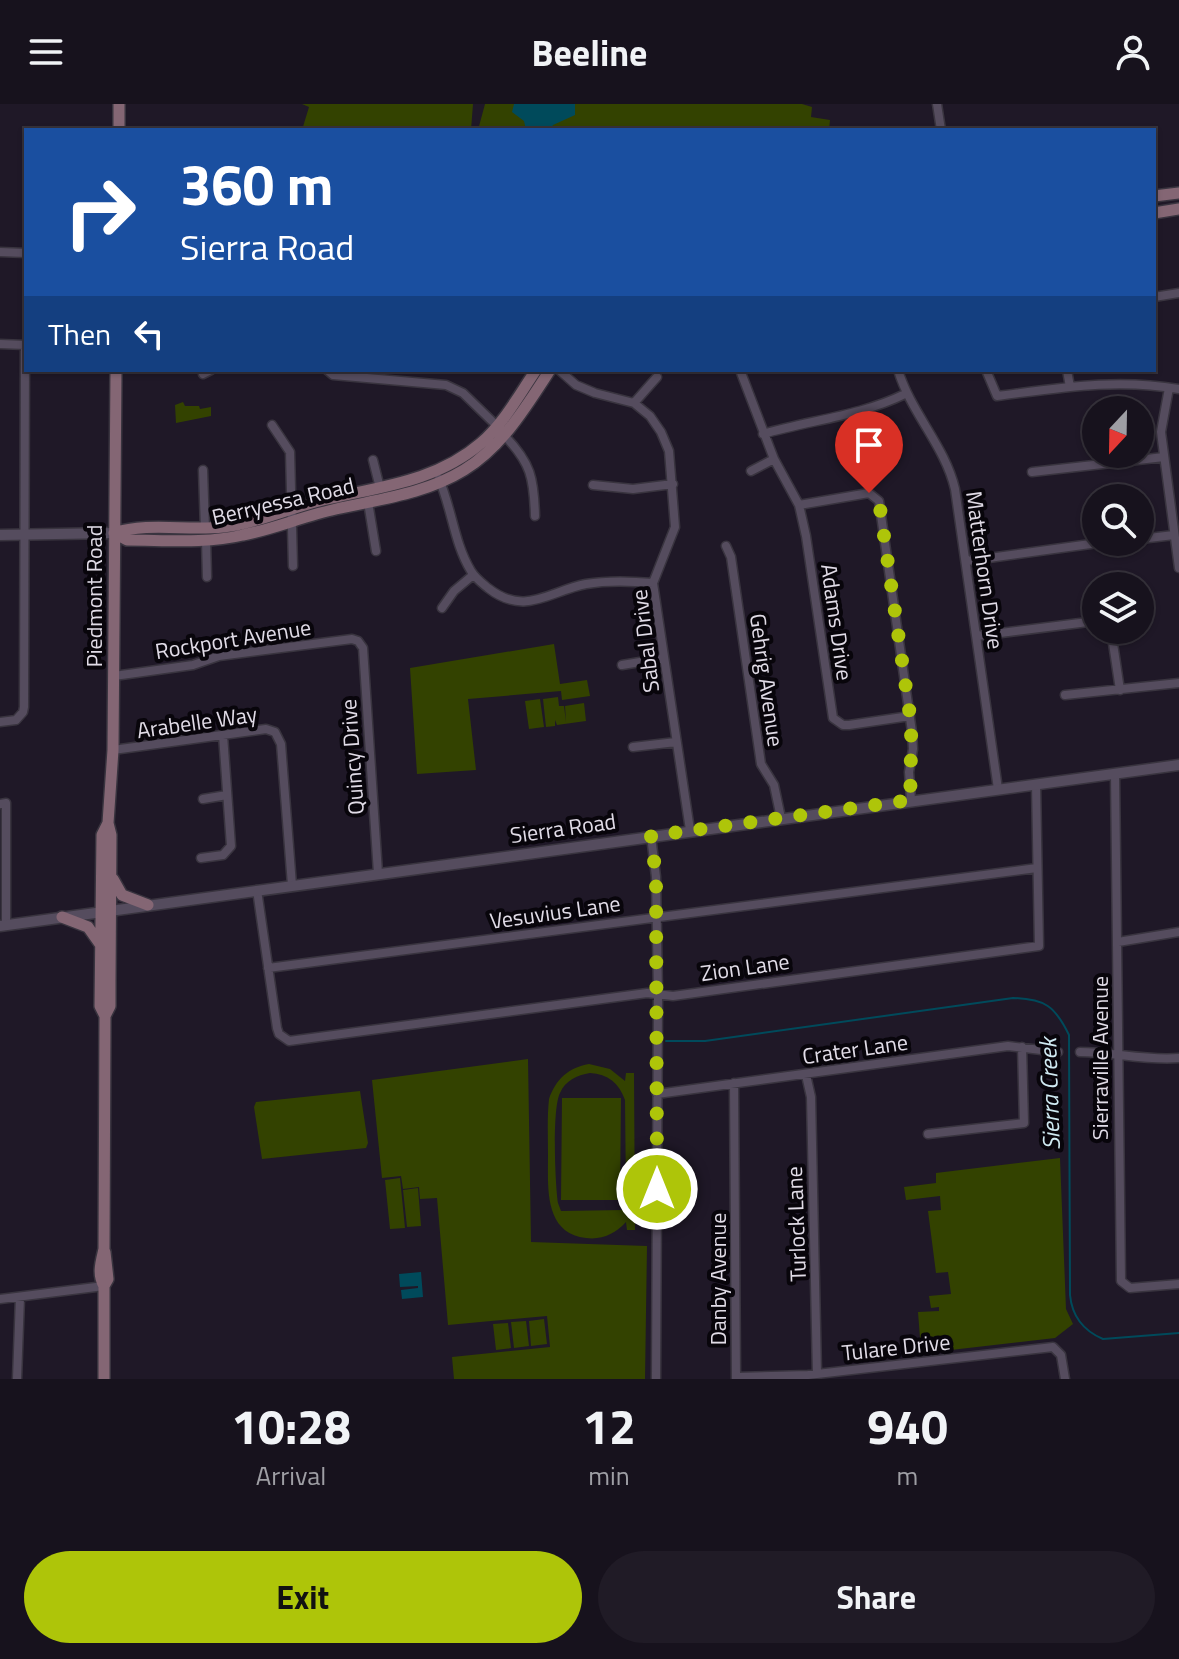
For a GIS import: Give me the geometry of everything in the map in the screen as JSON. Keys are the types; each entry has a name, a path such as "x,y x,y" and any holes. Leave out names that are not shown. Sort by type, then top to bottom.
{"main road":[{"path":"119,104 119,128"},
{"path":"1156,196 1179,193"},
{"path":"1156,213 1179,209"},
{"name":"Piedmont Road","path":"105,1016 100,1006 100,945 110,871 111,835 108,823 113,750 116,372"},
{"name":"Berryessa Road","path":"500,431 535,372"},
{"name":"Berryessa Road","path":"114,533 127,529 206,534 291,514 403,495 474,463 548,372"},
{"name":"Berryessa Road","path":"291,514 380,488 438,477"},
{"name":"Piedmont Road","path":"104,1379 104,1286 100,1279 100,1265 104,1249 105,1016 110,1006 102,835 108,823"},
{"path":"110,871 122,895 148,905"},
{"path":"62,917 88,927 100,945"}],"street":[{"path":"937,104 941,128"},
{"path":"0,252 24,253"},
{"path":"1156,297 1179,293"},
{"path":"0,344 24,345"},
{"path":"0,722 11,722 21,717 24,707 25,372"},
{"path":"329,372 333,375 446,385 463,393 528,463 534,483 535,516"},
{"path":"561,372 576,385 634,403 657,377"},
{"name":"Adams Drive","path":"741,372 763,434 799,505 833,718 843,725 849,725 910,716"},
{"name":"Matterhorn Drive","path":"899,372 905,394 949,467 955,489 998,789"},
{"path":"987,372 997,396 1114,382 1174,388 1161,432 1179,568"},
{"path":"1067,372 1070,387"},
{"path":"763,434 852,414 905,394"},
{"name":"Sabal Drive","path":"634,403 650,416 669,451 675,527 653,583 690,830"},
{"path":"272,425 290,452 293,566"},
{"path":"1032,472 1164,457"},
{"path":"751,471 774,459"},
{"path":"373,460 380,488"},
{"path":"203,470 207,577"},
{"path":"438,477 461,553 473,575 498,596 523,603 581,585 609,580 653,583"},
{"path":"593,485 633,489 673,484"},
{"path":"799,505 869,493 879,501 910,716 913,749 909,772 911,800"},
{"path":"368,502 376,551"},
{"path":"0,535 114,533"},
{"path":"1154,537 1174,535"},
{"path":"967,561 1082,545"},
{"name":"Gehrig Avenue","path":"726,546 731,557 761,764 774,785 781,818"},
{"path":"442,608 454,591 473,575"},
{"path":"977,636 1082,623"},
{"name":"Rockport Avenue","path":"114,676 193,665 219,656 352,639 358,641"},
{"name":"Quincy Drive","path":"358,641 363,648 378,873"},
{"path":"1113,644 1120,690"},
{"path":"622,665 664,658"},
{"path":"1065,695 1179,683"},
{"name":"Arabelle Way","path":"113,750 266,729 275,732 281,740 292,885"},
{"path":"201,858 228,852 231,846 223,735"},
{"path":"633,747 676,742"},
{"name":"Sierra Road","path":"3,926 1179,765"},
{"name":"Sierraville Avenue","path":"1115,774 1121,1281 1130,1288 1179,1284"},
{"name":"Zion Lane","path":"268,968 277,1028 284,1039 296,1042 647,993 673,996 1039,946 1036,784"},
{"path":"203,799 227,795"},
{"path":"0,804 6,803 3,926"},
{"path":"651,836 656,877 658,995 656,1379"},
{"name":"Vesuvius Lane","path":"268,968 1037,868"},
{"path":"257,890 268,968"},
{"path":"1118,942 1179,932"},
{"name":"Crater Lane","path":"657,1094 1008,1046 1058,1052"},
{"path":"928,1134 1024,1123 1022,1047"},
{"path":"1080,1052 1118,1053 1155,1059 1179,1058"},
{"name":"Turlock Lane","path":"806,1075 811,1097 817,1374"},
{"name":"Danby Avenue","path":"734,1083 736,1378"},
{"path":"0,1299 104,1286"},
{"path":"17,1379 20,1297"},
{"name":"Tulare Drive","path":"736,1378 817,1374 1050,1347 1058,1350 1065,1379"}],"green space":[{"path":"302,104 473,104 471,128 303,128 309,107"},
{"path":"485,104 802,104 812,107 811,117 830,120 829,128 479,128"},
{"path":"183,402 185,406 199,406 200,409 211,407 211,416 176,423 175,405"},
{"path":"554,644 560,684 587,680 590,696 562,700 561,691 468,699 476,770 417,774 410,668"},
{"path":"558,697 559,706 564,706 566,722 565,706 584,703 586,721 557,725 555,720 555,726 546,727 543,699"},
{"path":"540,699 544,727 529,729 525,701"},
{"path":"528,1059 531,1242 647,1246 645,1379 454,1379 452,1357 550,1347 547,1316 448,1325 437,1198 420,1199 419,1187 403,1189 401,1176 382,1178 372,1080"},
{"path":"589,1064 610,1069 625,1081 626,1073 634,1073 635,1230 627,1230 626,1222 613,1233 597,1238 572,1234 562,1228 551,1207 548,1182 549,1099 564,1076 575,1068","holes":["590,1073 612,1080 625,1100 626,1195 623,1210 561,1211 555,1164 557,1102 565,1085"]},
{"path":"360,1091 368,1143 366,1148 262,1159 254,1107 256,1102"},
{"path":"562,1098 621,1098 620,1200 561,1200"},
{"path":"1060,1158 1066,1309 1073,1324 1055,1338 942,1351 941,1336 920,1338 918,1312 939,1311 939,1307 931,1308 929,1296 951,1294 948,1272 936,1273 928,1211 941,1210 940,1196 906,1200 904,1187 936,1183 936,1173"},
{"path":"400,1178 405,1228 390,1229 385,1180"},
{"path":"418,1188 421,1226 407,1227 403,1190"},
{"path":"544,1319 547,1344 531,1346 529,1321"},
{"path":"526,1321 529,1346 514,1348 511,1322"},
{"path":"508,1323 511,1348 496,1350 493,1324"}],"water":[{"path":"514,104 575,104 575,115 551,128 526,128 524,121 512,112"},
{"path":"421,1272 423,1297 402,1299 401,1290 418,1286 400,1287 399,1274"}],"waterway":[{"name":"Sierra Creek","path":"666,1041 705,1041 1013,998 1041,1002 1054,1011 1069,1035 1070,1295 1073,1310 1090,1332 1103,1339 1179,1333"}],"route":[{"path":"657,1189 656,877 651,836 911,800 909,772 913,749 910,716 879,501 869,493"}]}
